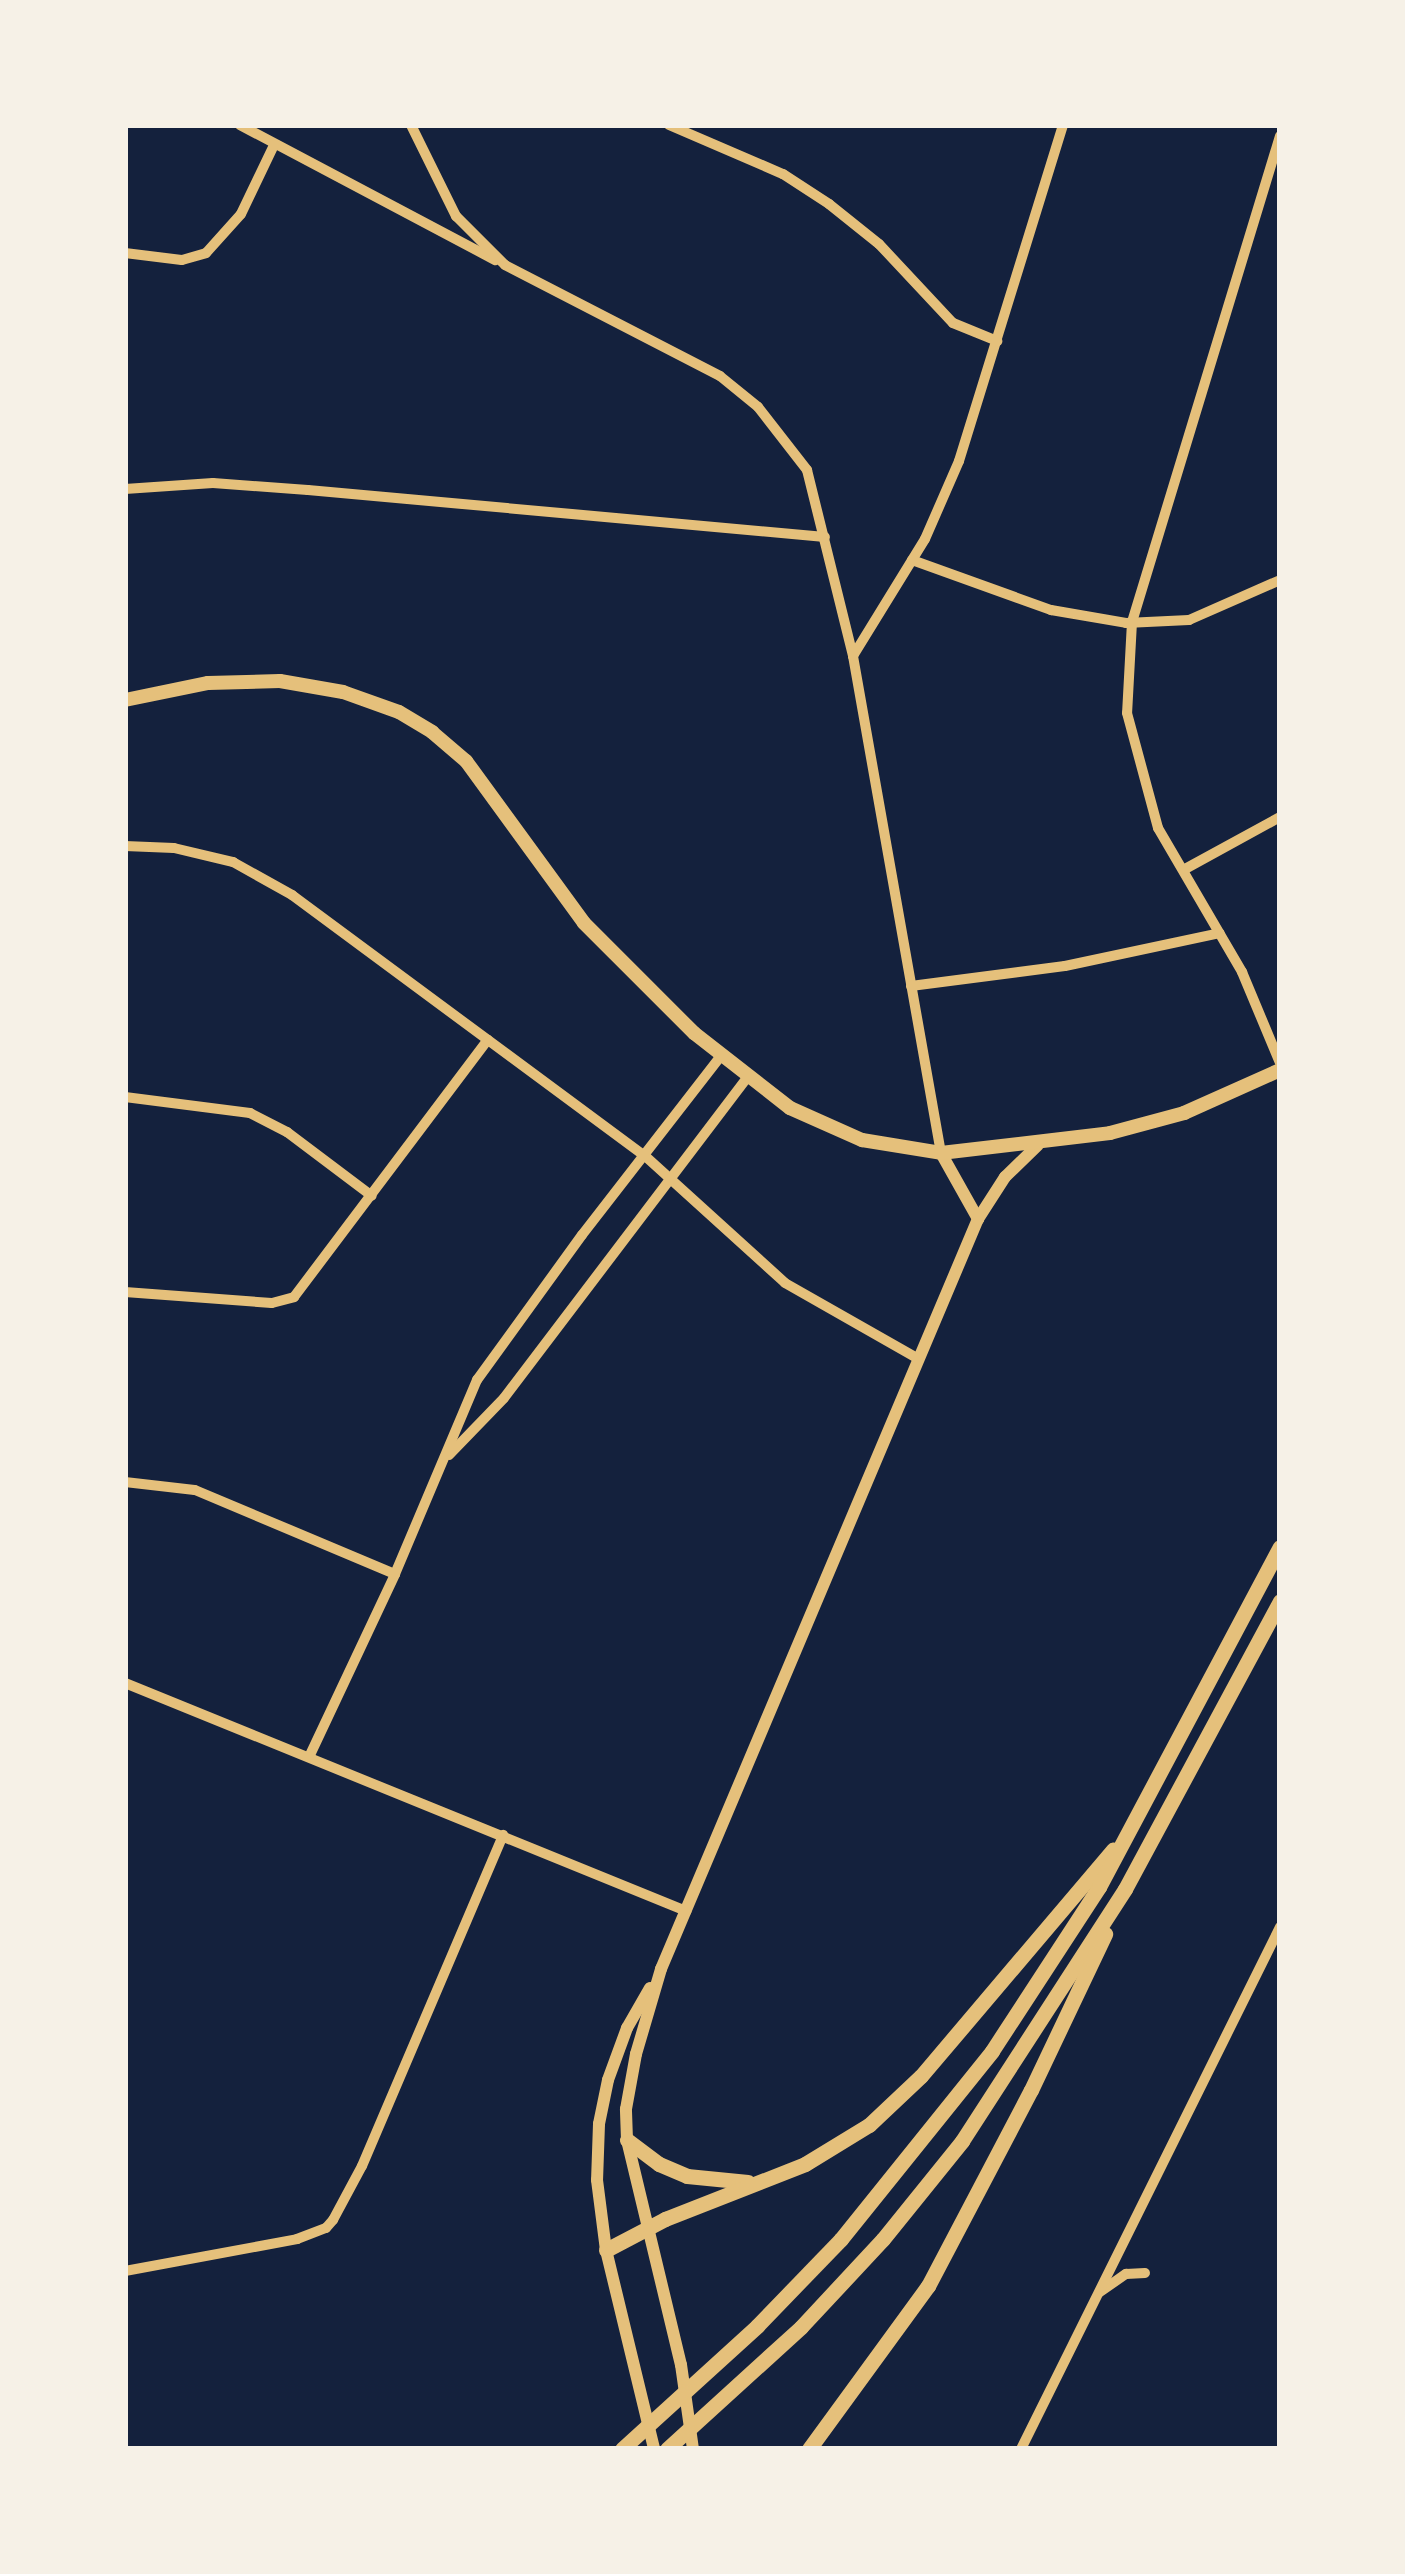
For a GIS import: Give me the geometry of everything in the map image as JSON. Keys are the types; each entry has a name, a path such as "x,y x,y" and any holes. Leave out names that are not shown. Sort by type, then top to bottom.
{"main road":[{"path":"125,700 208,683 280,681 343,692 399,712 432,732 466,761 584,923 721,1056 747,1078 830,1129 862,1140 941,1153 1038,1144 1184,1113 1280,1066"},
{"path":"622,2449 686,2393 820,2261 919,2147 1036,1989 1132,1828 1280,1547"},
{"path":"667,2449 801,2328 922,2192 997,2090 1125,1888 1280,1601"},
{"path":"606,2250 826,2153 886,2110 1132,1828"},
{"path":"809,2449 892,2340 944,2259 1082,1988 1125,1888"},
{"path":"627,2140 659,2164 687,2176 762,2182"}],"street":[{"path":"240,125 720,376 758,407 807,470 853,656 941,1153 978,1219"},
{"path":"411,125 456,216 505,265"},
{"path":"669,125 783,174 829,204 879,244 954,322 974,335 997,341"},
{"path":"853,656 912,560 959,462 1062,125"},
{"path":"1280,136 1132,622 1127,713 1136,758 1158,828 1242,972 1280,1066"},
{"path":"125,253 182,260 206,252 241,214 274,145"},
{"path":"125,489 212,484 308,490 826,537"},
{"path":"912,560 1051,610 1132,622 1189,620 1280,580"},
{"path":"1185,870 1280,817"},
{"path":"125,846 192,850 252,870 644,1155 800,1293 919,1359"},
{"path":"911,986 1065,966 1220,932"},
{"path":"125,1292 272,1303 294,1297 488,1040"},
{"path":"310,1755 395,1574 477,1380 721,1056"},
{"path":"445,1460 504,1398 747,1078"},
{"path":"125,1096 250,1112 288,1132 372,1196"},
{"path":"694,2449 686,2393 627,2140 626,2108 632,2072 662,1969 978,1219 1005,1177 1038,1144"},
{"path":"125,1482 194,1490 395,1574"},
{"path":"125,1683 686,1910"},
{"path":"125,2270 297,2239 326,2228 333,2220 356,2179 503,1835"},
{"path":"1021,2449 1280,1927"},
{"path":"654,2449 606,2250 597,2180 602,2101 620,2044 662,1969"},
{"path":"1100,2292 1126,2274 1145,2273"}]}
